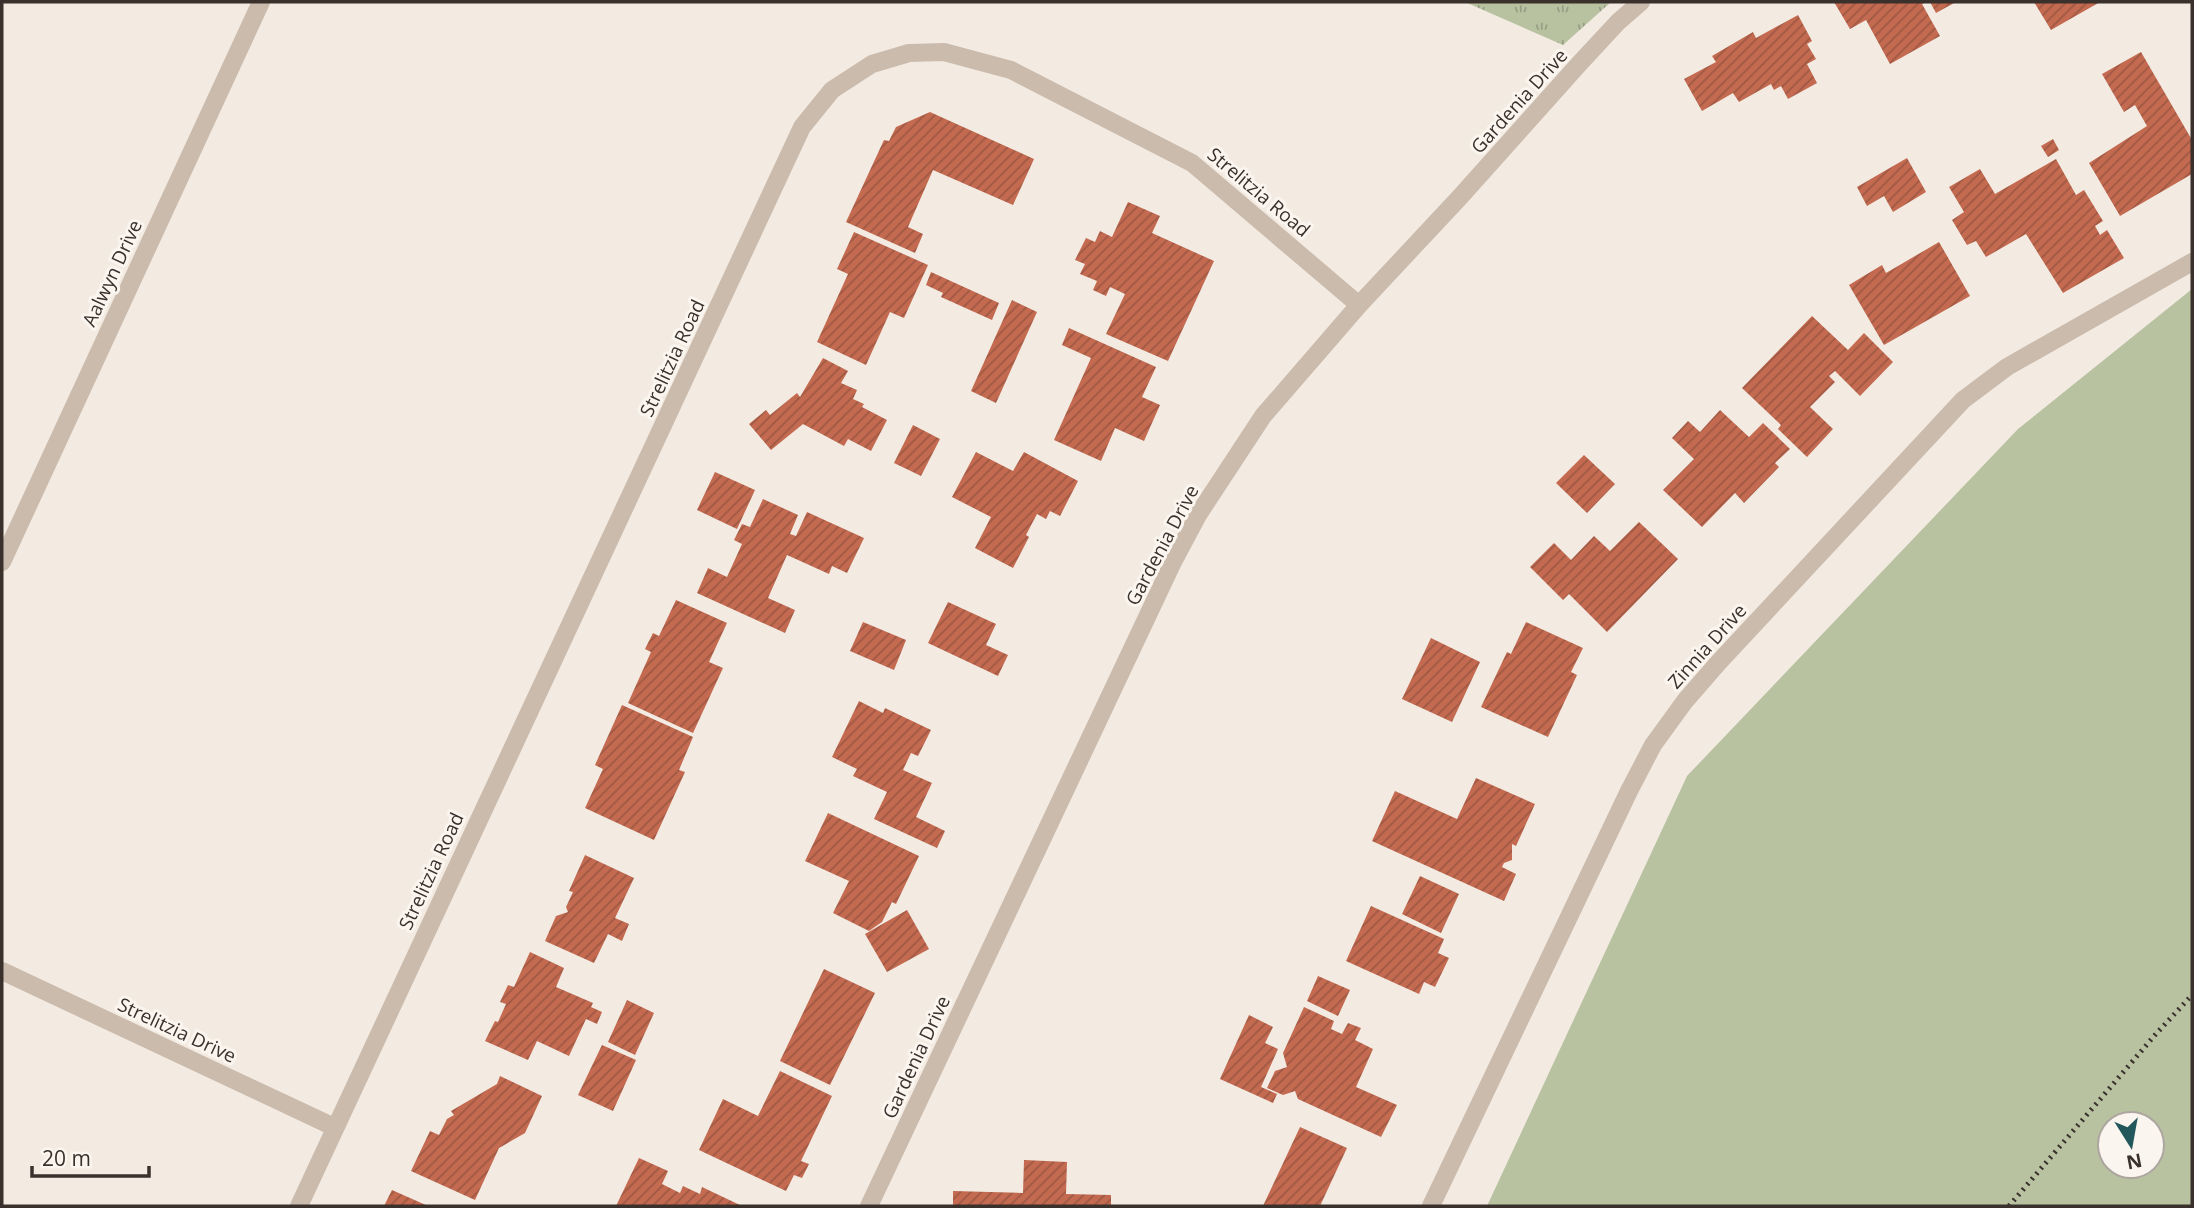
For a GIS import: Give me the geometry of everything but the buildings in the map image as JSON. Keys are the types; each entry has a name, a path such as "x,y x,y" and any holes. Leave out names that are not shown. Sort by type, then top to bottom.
{"street":[{"name":"Aalwyn Drive","path":"2,562 261,2"},
{"name":"Gardenia Drive","path":"869,1206 1167,575 1198,515 1263,416 1359,305 1618,22 1641,2"},
{"name":"Strelitzia Road","path":"299,1206 802,127 832,90 872,64 909,53 944,52 1011,70 1192,163 1359,305"},
{"name":"Zinnia Drive","path":"1431,1206 1629,791 1653,745 1685,701 1963,400 2007,367 2192,262"},
{"name":"Strelitzia Drive","path":"2,971 334,1127"}],"green space":[{"path":"1465,2 1611,2 1563,45"},
{"path":"2192,289 2192,1206 1487,1206 1687,776 2018,429"}],"railway":[{"path":"2009,1206 2192,995"}]}
